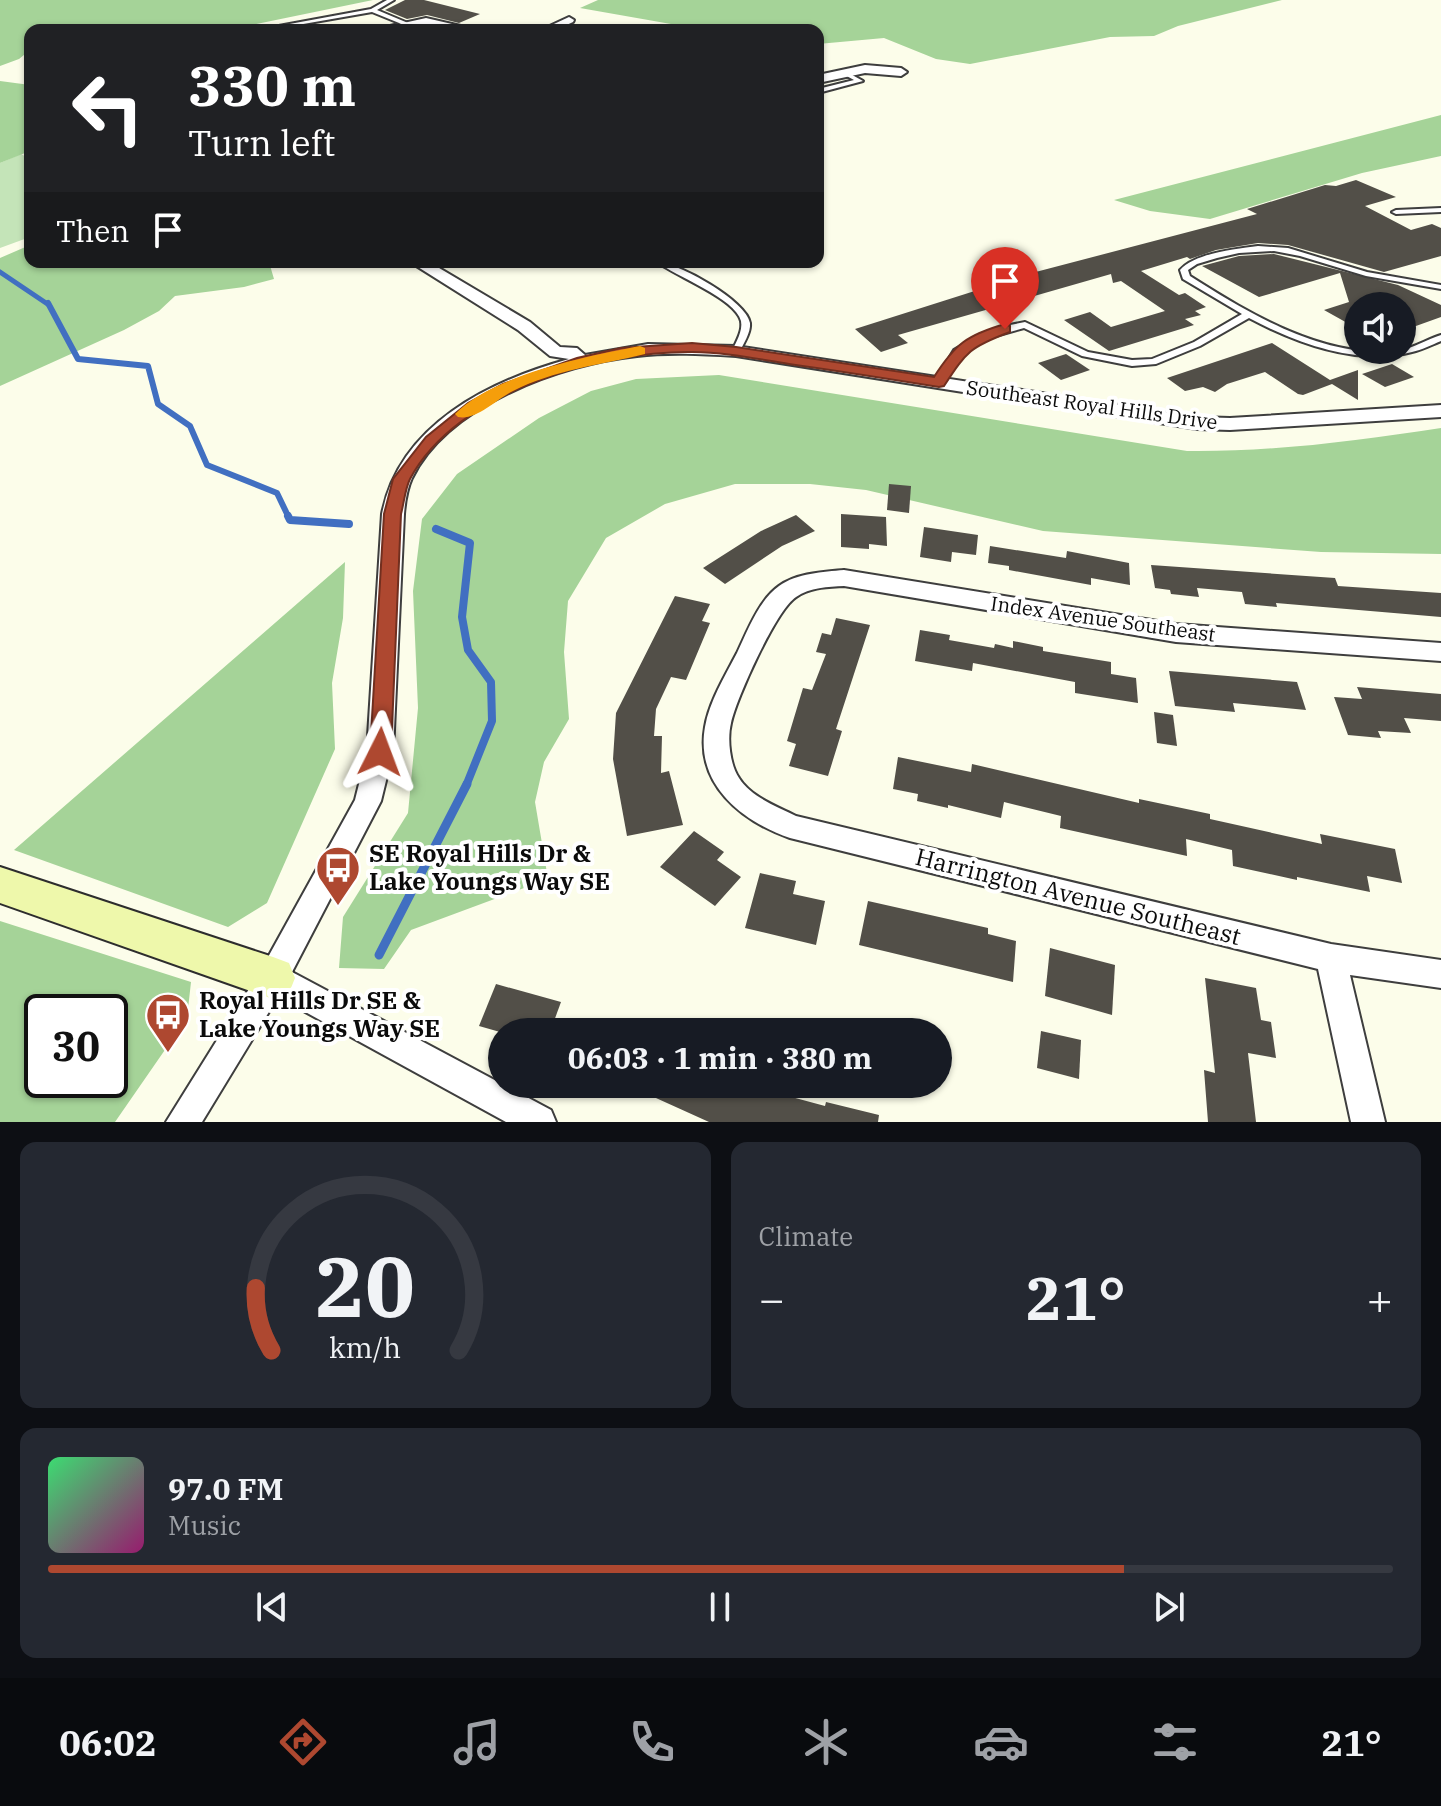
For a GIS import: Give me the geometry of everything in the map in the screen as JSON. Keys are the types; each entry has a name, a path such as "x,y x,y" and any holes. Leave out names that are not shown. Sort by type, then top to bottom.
{"street":[{"path":"560,24 569,20"},
{"path":"406,24 442,24"},
{"path":"824,78 878,68 901,72"},
{"path":"428,268 524,326 556,352 576,356 574,346 545,321 454,268"},
{"name":"Southeast Royal Hills Drive","path":"183,1122 273,978 368,801 380,752 393,514 401,479 419,453 436,436 473,407 508,387 576,356 692,347 736,351 1197,423 1230,424 1441,411"},
{"name":"Index Avenue Southeast","path":"728,784 720,755 718,725 768,613 783,593 815,580 844,578 1176,633 1441,652"},
{"name":"Harrington Avenue Southeast","path":"728,784 752,807 790,826 1331,958 1441,974"},
{"path":"0,885 273,978 539,1122"},
{"path":"1331,958 1368,1122"}],"lane":[{"path":"294,24 373,10 391,0"},
{"path":"373,10 406,24"},
{"path":"824,90 860,81 845,73"},
{"path":"1396,212 1441,210"},
{"path":"1441,287 1355,271 1296,250 1266,247 1239,250 1187,265 1186,277 1249,314 1315,342 1349,351 1373,354 1408,351 1441,338"},
{"path":"671,268 735,305 745,320 745,331 736,351"},
{"path":"939,383 957,352 982,337 1005,329 1025,325 1085,354 1132,363 1153,362 1249,314"}],"green space":[{"path":"0,0 373,0 256,24 24,24 24,55 0,66"},
{"path":"598,0 1282,0 1178,26 1154,36 1110,37 970,64 936,59 884,38 824,43 824,24 671,24 580,8"},
{"path":"0,81 24,84 24,153 0,163"},
{"path":"1441,115 1441,156 1362,173 1210,219 1150,211 1114,200"},
{"path":"21,154 24,156 24,239 0,248 0,163"},
{"path":"24,248 24,268 271,268 274,279 244,287 175,296 159,311 124,330 0,386 0,258"},
{"path":"719,375 1187,451 1314,445 1441,428 1441,554 1321,552 1043,531 866,490 810,484 735,484 665,504 606,538 568,601 564,652 569,719 544,762 535,802 548,879 411,930 384,969 339,968 343,917 408,813 418,708 413,591 422,519 457,474 539,418 591,391 636,379"},
{"path":"345,562 343,618 332,683 335,749 267,903 228,927 14,850"},
{"path":"0,921 191,982 187,1018 115,1122 0,1122"}],"building":[{"path":"405,0 424,0 480,14 459,23 427,15 407,19 385,10"},
{"path":"1356,180 1396,197 1365,206 1411,230 1432,224 1441,228 1441,256 1384,272 1288,245 1258,243 1216,250 1190,259 1187,257 1141,271 1179,295 1185,293 1206,307 1195,311 1201,315 1185,319 1194,325 1109,351 1064,320 1090,312 1111,327 1165,311 1121,281 1113,283 1111,274 898,335 908,343 881,352 855,329 1028,274 1257,214 1247,209 1325,185 1336,186"},
{"path":"1274,254 1398,285 1413,292 1346,292 1340,273 1259,297 1202,266 1239,256"},
{"path":"1416,293 1441,305 1441,317 1416,326"},
{"path":"1344,304 1344,321 1324,310"},
{"path":"1272,343 1330,380 1358,370 1358,400 1332,384 1298,394 1265,372 1227,384 1215,392 1203,387 1185,391 1167,378"},
{"path":"1066,354 1090,370 1061,380 1038,363"},
{"path":"1392,364 1414,377 1385,387 1362,374"},
{"path":"889,484 911,486 909,513 887,510"},
{"path":"841,514 886,517 887,546 869,544 869,549 841,547"},
{"path":"796,515 815,531 782,546 725,584 703,568 761,531"},
{"path":"924,527 978,535 976,555 952,552 951,562 920,557"},
{"path":"990,546 1066,558 1067,551 1129,563 1130,585 1091,578 1091,585 1009,570 1009,566 988,563"},
{"path":"1151,565 1335,578 1338,586 1441,593 1441,617 1276,603 1277,607 1245,604 1242,592 1197,588 1199,597 1171,594 1170,590 1155,588"},
{"path":"675,596 710,604 702,621 710,623 686,680 671,677 656,709 654,736 662,736 661,773 669,771 683,825 627,836 613,759 616,713"},
{"path":"836,618 870,625 836,729 842,731 828,776 789,766 796,744 787,741 803,688 812,690 826,654 816,652 822,633 831,635"},
{"path":"920,630 950,635 949,640 994,648 995,644 1013,648 1013,641 1043,647 1043,651 1111,662 1111,674 1136,678 1138,703 1075,693 1075,682 973,663 972,671 915,661"},
{"path":"1169,671 1297,682 1306,710 1233,703 1235,712 1175,706"},
{"path":"1357,687 1441,694 1441,721 1404,718 1411,733 1378,731 1381,738 1348,735 1334,697 1362,699"},
{"path":"1154,712 1173,715 1177,746 1157,743"},
{"path":"898,757 971,772 972,764 1139,803 1139,799 1210,814 1210,819 1322,844 1320,834 1395,849 1402,883 1367,876 1370,892 1297,877 1297,880 1233,866 1232,850 1186,839 1187,856 1060,828 1061,816 1004,802 1001,818 917,801 918,794 893,789"},
{"path":"694,831 724,852 717,860 741,877 715,906 660,867"},
{"path":"760,873 796,881 793,894 825,901 816,945 745,928"},
{"path":"868,901 988,928 988,934 1016,941 1013,982 859,945"},
{"path":"1050,948 1115,965 1112,1015 1045,996"},
{"path":"1205,978 1256,988 1261,1020 1271,1022 1276,1058 1248,1053 1256,1122 1208,1122 1204,1070 1215,1073"},
{"path":"496,984 561,1002 555,1018 488,1018 488,1029 479,1026"},
{"path":"1041,1031 1081,1040 1079,1079 1037,1068"},
{"path":"656,1098 796,1098 879,1115 878,1122 709,1122"}],"waterway":[{"path":"0,272 49,305"},
{"path":"48,303 78,359 148,366 158,404 190,426 207,465 277,493 289,518"},
{"path":"289,518 349,524"},
{"path":"436,529 470,543 462,617 468,650 491,682 492,721 466,786"},
{"path":"379,955 466,786"}],"slow traffic":[{"path":"463,414 508,387 546,373 582,361 640,351"}],"place":[{"name":"SE Royal Hills Dr & Lake Youngs Way SE","path":"338,907"},
{"name":"Royal Hills Dr SE & Lake Youngs Way SE","path":"168,1054"}],"route":[{"path":"380,752 393,514 401,479 431,440 473,407 508,387 582,361 621,353 692,347 939,383 957,352 982,337 1005,329"}]}
